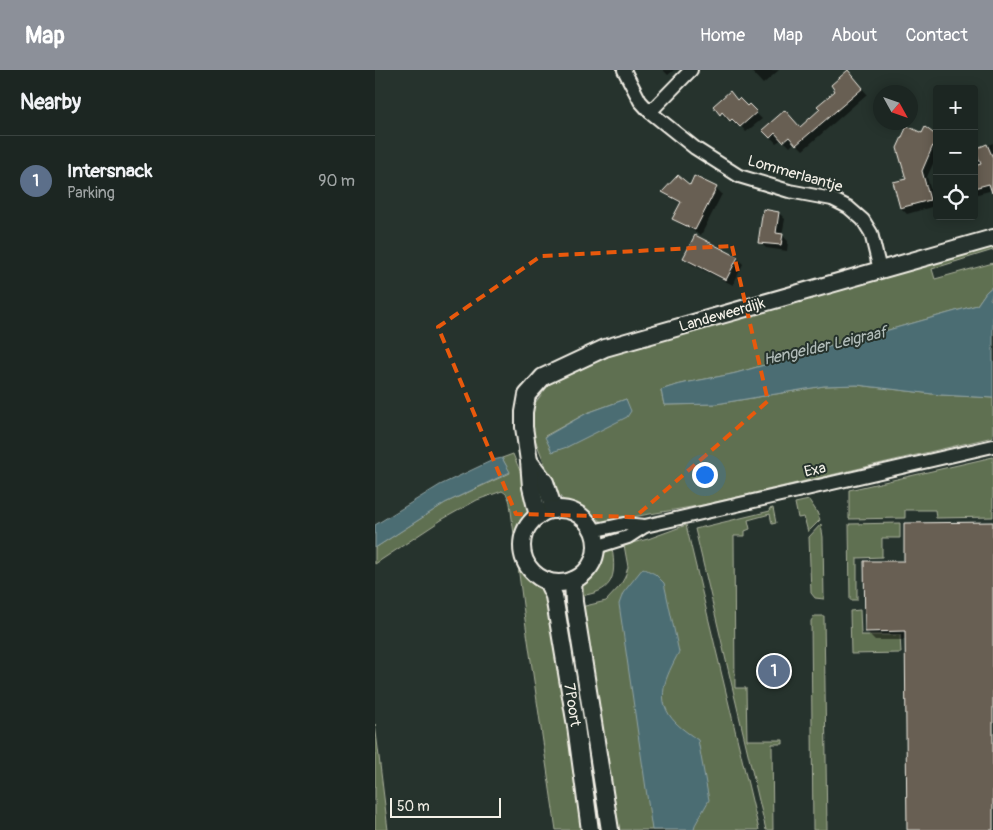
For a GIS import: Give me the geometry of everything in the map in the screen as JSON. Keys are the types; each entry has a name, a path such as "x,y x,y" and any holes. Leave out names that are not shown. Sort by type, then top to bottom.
{"street":[{"name":"Lommerlaantje","path":"624,70 640,101 650,112 695,148 739,176 789,191 832,199 848,207 863,220 871,233 880,270"},
{"path":"650,112 691,70"},
{"name":"Landeweerdijk","path":"538,516 531,487 524,412 527,395 543,377 605,348 993,238"},
{"name":"Exa","path":"594,539 628,537 645,526 993,446"},
{"path":"529,462 545,482 554,510"},
{"path":"554,510 566,510 577,514 586,521 594,539 593,561 585,573 573,580 556,583 535,575 526,564 522,551 523,538 528,525 538,516 554,510"},
{"name":"7Poort","path":"573,580 574,602 610,830"},
{"name":"7Poort","path":"547,581 554,596 576,726 590,830"}],"highlighted area":[{"path":"732,246 768,401 635,517 516,514 438,327 541,256"}],"green space":[{"path":"993,244 993,250 932,269 935,279 993,263 993,286 977,305 736,373 689,382 661,390 664,405 716,404 824,386 857,385 941,395 993,398 993,437 703,505 603,522 569,506 556,492 534,437 532,410 551,382 616,353","holes":["626,399 629,409 567,447 545,436 587,413"]},
{"path":"513,454 526,486 529,499 528,513 519,540 518,553 525,570 546,593 587,830 556,830 510,505 507,495 502,491 477,500 443,519 375,564 375,548 445,503 510,473 502,458"},
{"path":"993,457 993,517 936,518 935,510 905,510 905,518 849,519 849,490"},
{"path":"809,500 820,520 808,532 804,517 798,518 795,503"},
{"path":"773,508 776,523 772,524 770,514 748,520 750,529 745,531 745,536 734,536 735,688 746,688 747,740 783,740 783,744 772,744 773,830 766,830 695,529 770,511 769,509"},
{"path":"900,523 900,538 882,538 882,557 857,558 857,600 850,600 849,524"},
{"path":"821,524 824,599 815,598 811,593 809,537"},
{"path":"686,525 759,830 616,830 581,607 606,601 620,586 628,567 624,545 648,539"},
{"path":"612,548 614,568 610,582 599,591 579,596 583,583 591,569 601,556"},
{"path":"860,610 861,635 900,635 901,653 851,654 850,611"},
{"path":"814,616 824,616 827,830 813,830 811,621"},
{"path":"375,724 388,830 375,830"}],"water":[{"path":"993,286 993,293 990,299 993,301 993,398 941,395 857,385 824,386 716,404 664,405 661,390 689,382 736,373 977,305"},
{"path":"626,399 631,411 627,417 567,447 552,452 545,437 587,413"},
{"path":"502,458 510,472 445,503 375,548 375,525 440,485 493,460"},
{"path":"643,568 655,574 664,583 679,652 666,679 663,697 665,706 676,723 698,740 709,800 694,830 652,830 619,604 623,593"}],"building":[{"path":"848,70 863,88 796,145 789,137 783,142 775,133 770,138 762,130 785,110 800,127 820,109 817,106 835,91 831,85"},
{"path":"730,91 737,100 739,98 747,106 749,104 757,112 740,127 732,119 730,121 722,112 720,115 713,106"},
{"path":"925,127 933,133 933,145 922,171 930,200 900,208 893,182 906,179 897,148 905,130 916,130 922,133"},
{"path":"987,144 993,158 992,193 989,184 978,187 978,165 981,164 978,156 978,148"},
{"path":"678,175 690,185 694,176 717,187 695,230 672,219 681,202 662,192"},
{"path":"763,209 779,212 776,233 783,234 781,245 758,243"},
{"path":"695,235 738,257 726,280 683,258"},
{"path":"993,522 993,830 907,830 905,631 865,632 864,561 904,561 904,523"}],"place":[{"name":"Intersnack","path":"774,671"}],"water label":[{"name":"Hengelder Leigraaf","path":"825,346"}]}
